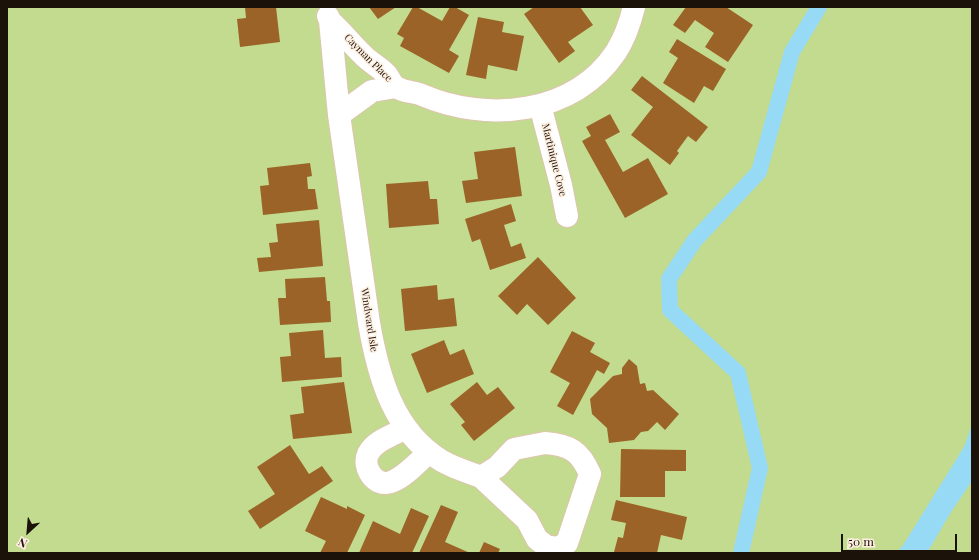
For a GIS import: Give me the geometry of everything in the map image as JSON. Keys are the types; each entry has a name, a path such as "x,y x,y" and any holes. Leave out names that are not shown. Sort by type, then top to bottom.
{"street":[{"name":"Cayman Place","path":"328,14 362,54 387,75 396,87 417,93 438,102 474,110 511,110 540,105 558,98 580,87 600,71 623,40 634,7"},
{"name":"Windward Isle","path":"328,14 339,115 375,356 385,388 406,428 430,452 454,467 481,477 527,520 537,539 546,546 557,548 567,543 590,474 584,461 577,452 567,447 545,443 514,449 498,467 481,477"},
{"path":"339,115 372,91 396,87"},
{"name":"Martinique Cove","path":"540,105 561,185 567,216"},
{"path":"406,428 375,444 368,454 366,464 371,476 379,482 389,483 398,479 430,452"}],"green space":[{"path":"7,7 972,7 972,553 7,553"}],"water":[{"path":"972,424 972,481 951,512 927,553 895,553 902,547 965,445"}],"building":[{"path":"245,7 276,7 280,42 240,47 237,19 246,18"},
{"path":"369,7 396,7 378,19"},
{"path":"413,7 417,7 442,21 450,7 455,7 469,15 449,50 459,56 449,73 400,46 404,38 397,34"},
{"path":"534,7 580,7 593,25 568,42 575,51 559,63 524,14"},
{"path":"686,7 726,7 753,25 728,62 705,47 714,33 695,20 685,33 673,25"},
{"path":"478,17 504,22 502,32 524,36 517,71 488,65 486,79 466,75"},
{"path":"677,39 726,69 713,91 704,86 694,103 663,83 678,58 669,52"},
{"path":"642,76 708,127 696,142 688,136 677,151 679,153 670,165 631,135 653,107 631,90"},
{"path":"610,114 620,132 605,140 623,172 648,158 668,194 625,218 582,141 591,136 586,127"},
{"path":"515,147 522,196 466,203 462,181 478,179 474,152"},
{"path":"310,163 312,176 307,177 308,189 315,189 318,209 263,215 260,186 269,185 267,168"},
{"path":"428,181 430,199 437,199 439,224 389,228 386,184"},
{"path":"511,204 516,221 504,225 511,247 521,243 526,258 490,270 480,239 472,242 465,219"},
{"path":"319,220 323,266 259,272 257,258 271,257 269,243 278,242 276,224"},
{"path":"538,257 576,298 548,325 527,304 517,315 498,296"},
{"path":"325,277 327,301 330,301 331,322 280,325 278,298 286,298 285,279"},
{"path":"437,285 438,300 454,298 457,326 405,331 401,289"},
{"path":"323,330 325,358 341,357 342,377 282,382 280,357 291,356 289,333"},
{"path":"572,331 595,343 590,352 610,363 604,374 597,370 573,415 557,406 570,383 550,372"},
{"path":"444,340 450,355 464,349 474,374 427,393 411,354"},
{"path":"629,359 637,366 640,384 645,383 647,391 653,390 679,414 665,430 657,422 648,431 641,432 634,440 609,443 607,428 592,414 590,399 613,376 622,374 622,368"},
{"path":"344,382 352,433 293,439 290,415 304,413 301,387"},
{"path":"477,382 487,395 498,387 515,408 474,441 461,425 465,422 450,404"},
{"path":"290,445 309,474 322,466 333,481 260,529 248,511 275,494 257,467"},
{"path":"621,449 686,450 686,471 665,471 665,497 620,497"},
{"path":"321,497 347,509 347,506 365,515 347,553 320,553 326,541 305,531"},
{"path":"616,500 687,517 682,540 661,535 657,553 614,552 618,537 623,538 626,523 611,520"},
{"path":"441,505 458,512 445,542 470,553 419,553"},
{"path":"411,508 429,516 412,553 359,553 373,521 400,534"},
{"path":"484,542 500,549 498,553 479,553"}],"waterway":[{"path":"741,553 760,468 738,373 670,310 669,279 695,240 759,172 792,52 819,7"}]}
